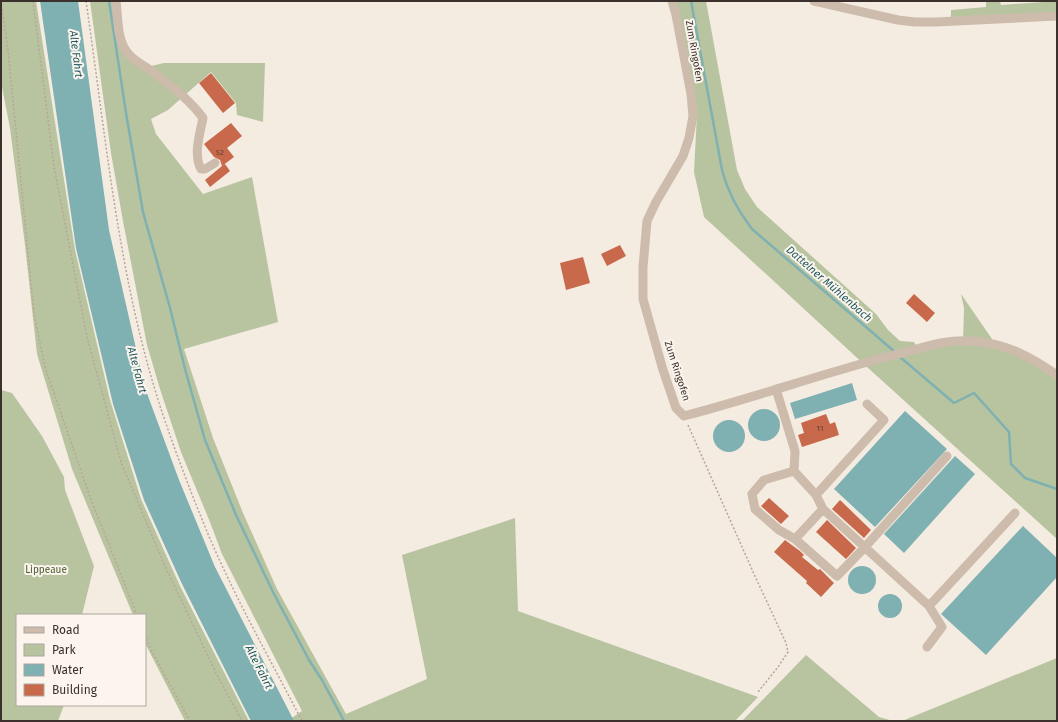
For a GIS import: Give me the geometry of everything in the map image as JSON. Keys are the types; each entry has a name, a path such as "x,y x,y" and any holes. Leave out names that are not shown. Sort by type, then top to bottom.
{"street":[{"path":"116,1 120,37 124,48 131,59 152,71 192,104 203,118 198,142 199,165 201,168 205,169 215,163"},
{"name":"Zum Ringofen","path":"672,1 691,94 693,116 689,138 683,156 656,202 647,221 642,267 643,299 663,370 676,408 684,416 864,363 949,341 971,341 990,343 1006,347 1031,358 1057,375"},
{"path":"814,1 898,20 915,22 1057,16"},
{"path":"776,389 795,451 794,471 816,495 823,509 929,606 942,627 927,647"},
{"path":"816,495 884,420 867,404"},
{"path":"794,471 764,480 752,494 756,509 779,530 795,539 837,576 947,456"},
{"path":"795,539 823,509"},
{"path":"929,606 1015,513"}],"path":[{"path":"1,1 9,65 34,314 45,368 90,497 137,614"},
{"path":"32,1 54,167 87,336 121,462 164,564 216,673 242,721"},
{"path":"86,1 121,237 132,296 145,352 161,408 208,534 237,597 302,721"},
{"path":"684,416 786,643 788,652 758,692"},
{"path":"146,638 151,650 190,721"}],"green space":[{"path":"1,1 36,1 75,250 110,400 141,499 180,586 249,721 185,721 146,645 146,614 133,614 72,469 37,354 10,128 1,82"},
{"path":"90,1 116,1 124,48 147,67 164,63 265,63 263,122 237,115 236,103 211,72 168,110 151,119 156,134 203,194 252,177 278,322 184,349 213,438 243,513 277,589 346,714 427,679 402,555 515,518 518,611 758,697 735,721 287,721 302,711 222,554 181,452 147,345 111,153"},
{"path":"676,1 706,1 737,170 745,189 757,207 876,314 888,330 900,341 914,342 920,351 949,345 963,344 964,308 961,294 992,339 991,346 1031,360 1057,379 1057,539 704,217 694,172 697,115"},
{"path":"986,1 1000,1 1001,5 1057,1 1057,13 951,17 951,10 986,7"},
{"name":"Lippeaue","path":"1,390 12,393 42,436 64,477 65,490 94,566 82,614 16,614 16,706 64,706 58,721 1,721"},
{"path":"806,655 879,717 893,721 742,721"},
{"path":"1057,658 1057,721 902,721"}],"water":[{"name":"Alte Fahrt","path":"40,1 78,1 109,230 145,388 179,480 215,567 294,721 251,721 182,584 144,500 113,404 76,248"},
{"path":"852,383 857,400 795,419 790,403"},
{"path":"764,409 775,414 780,425 775,436 764,441 753,436 748,425 753,414"},
{"path":"905,411 947,449 875,527 834,489"},
{"path":"729,420 735,421 742,427 745,436 744,442 738,449 729,452 723,451 716,445 713,436 714,430 720,423"},
{"path":"955,456 975,474 904,553 884,534"},
{"path":"1023,526 1057,558 1057,577 986,655 941,614"},
{"path":"862,566 872,570 876,580 872,590 862,594 852,590 848,580 852,570"},
{"path":"890,594 899,597 902,606 899,615 890,618 881,615 878,606 881,597"}],"building":[{"path":"211,73 235,103 223,113 199,83"},
{"path":"231,123 242,136 227,148 234,157 222,166 220,160 214,157 204,144"},
{"path":"225,164 230,171 210,187 205,180"},
{"path":"620,245 626,256 607,266 601,254"},
{"path":"583,257 590,283 566,290 560,263"},
{"path":"914,294 935,313 927,322 906,303"},
{"path":"826,414 830,424 835,422 839,435 802,447 798,435 804,433 801,423"},
{"path":"769,498 789,516 781,524 761,506"},
{"path":"840,500 871,530 864,538 832,509"},
{"path":"827,520 856,548 846,559 816,532"},
{"path":"785,540 800,551 804,555 802,557 818,570 820,569 834,583 821,597 806,583 807,581 774,552"}],"waterway":[{"path":"109,1 143,212 205,440 236,515 274,594 309,660 322,680 344,721"},
{"name":"Dattelner Mühlenbach","path":"691,1 722,170 730,194 742,215 752,229 895,352"},
{"name":"Dattelner Mühlenbach","path":"900,357 954,403 974,393 1009,432 1011,464 1025,478 1057,489"}]}
